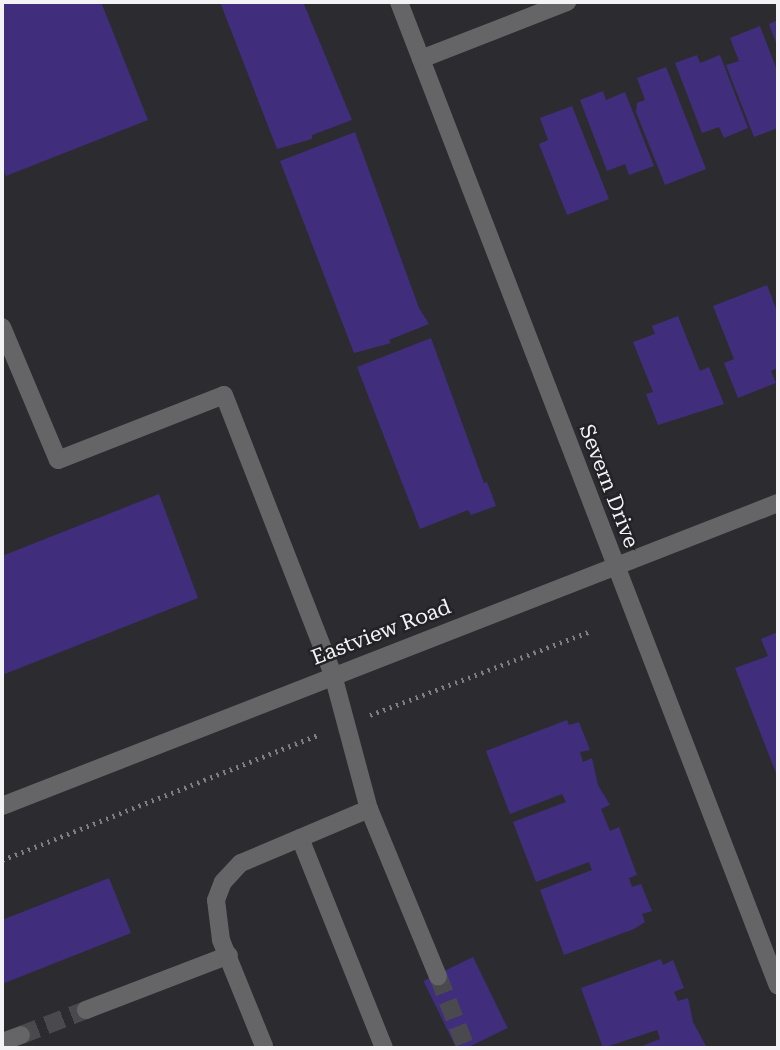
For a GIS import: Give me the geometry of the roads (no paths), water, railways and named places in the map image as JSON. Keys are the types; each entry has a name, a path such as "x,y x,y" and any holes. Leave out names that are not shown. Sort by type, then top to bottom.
{"street":[{"name":"Severn Drive","path":"399,2 778,986"},
{"path":"421,59 567,2"},
{"path":"2,327 58,460 224,395 333,675 369,809 438,976"},
{"name":"Eastview Road","path":"2,806 778,503"},
{"path":"262,1047 222,940 216,900 223,882 241,863 369,809"},
{"path":"300,838 384,1048"},
{"path":"86,1010 229,955"},
{"path":"4,1048 2,1042 20,1035"}],"tunnel":[{"path":"438,976 466,1048"},
{"path":"21,1035 86,1010"}]}
